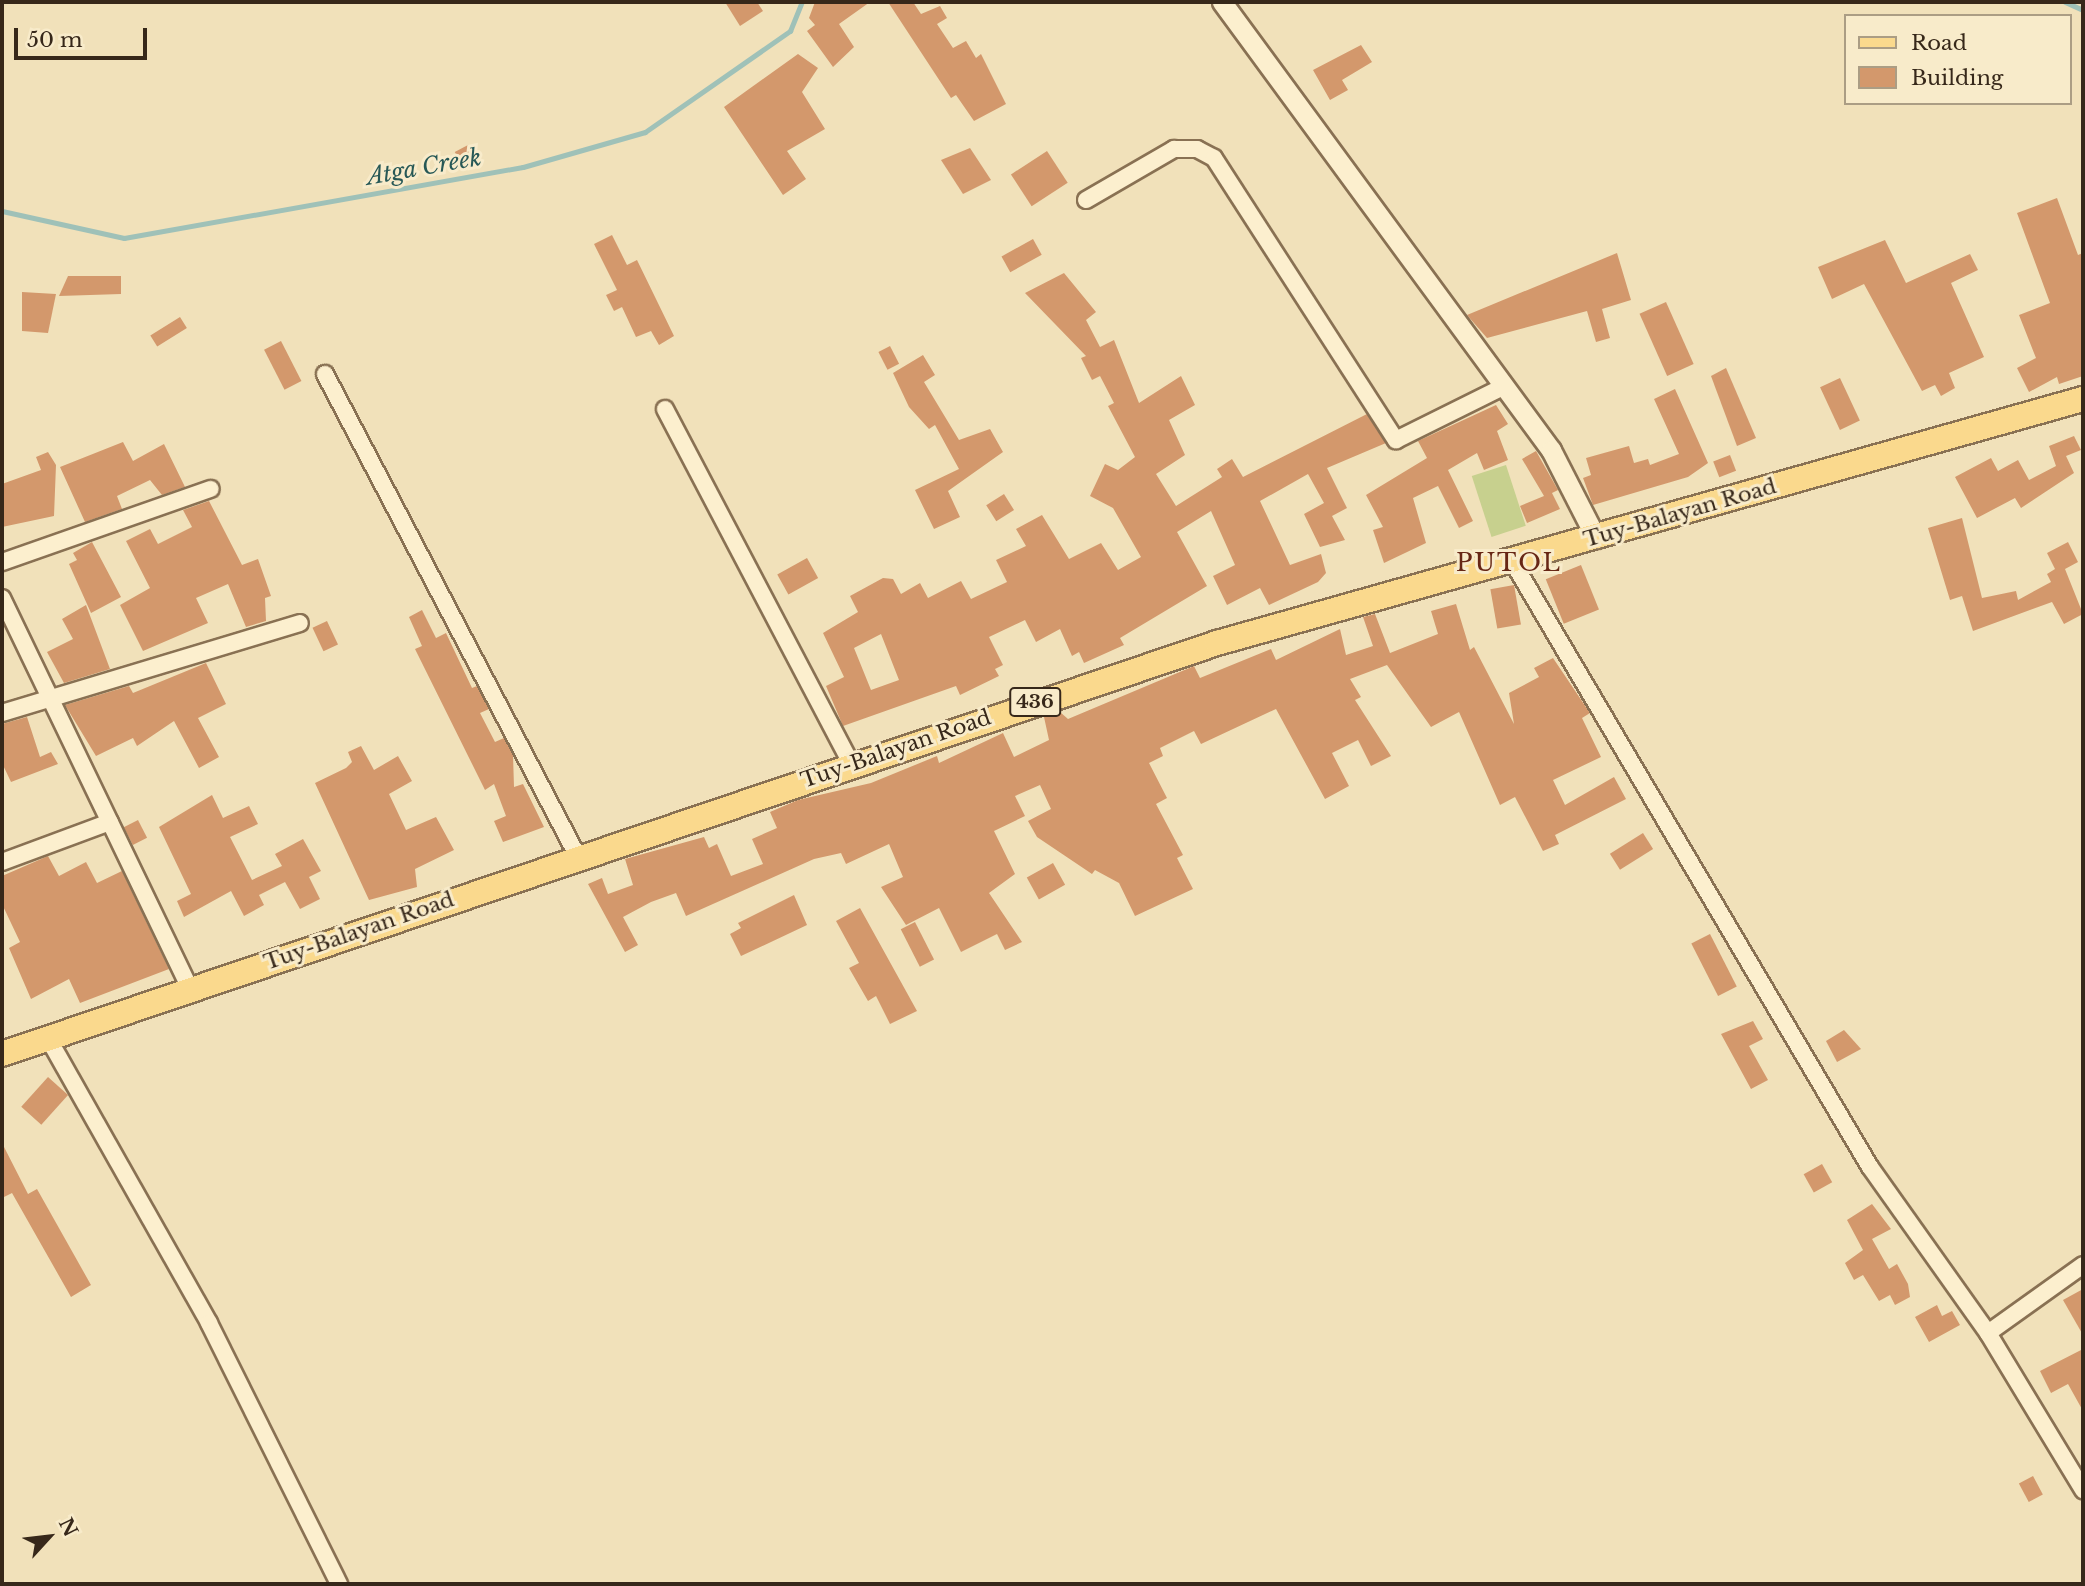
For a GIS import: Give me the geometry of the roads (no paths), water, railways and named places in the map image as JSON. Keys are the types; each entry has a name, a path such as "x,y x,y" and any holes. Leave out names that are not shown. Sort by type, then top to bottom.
{"main road":[{"name":"Tuy-Balayan Road","path":"2,1054 851,764 1217,643 2083,399"}],"street":[{"path":"1222,2 1551,450 1596,538"},
{"path":"1086,201 1174,149 1197,149 1214,158 1396,440 1505,386"},
{"path":"325,374 578,857"},
{"path":"665,409 851,764"},
{"path":"2,562 211,489"},
{"path":"1511,559 1870,1167 1987,1333 2083,1490"},
{"path":"2,598 190,989"},
{"path":"2,713 49,695 300,623"},
{"path":"2,862 110,822"},
{"path":"48,1038 209,1323 339,1584"},
{"path":"1987,1333 2083,1265"}],"waterway":[{"name":"Atga Creek","path":"2,211 124,238 523,167 645,132 790,31 802,2"},
{"name":"Atga Creek","path":"2065,2 2083,10"}],"district":[{"name":"PUTOL","path":"1509,563"}]}
